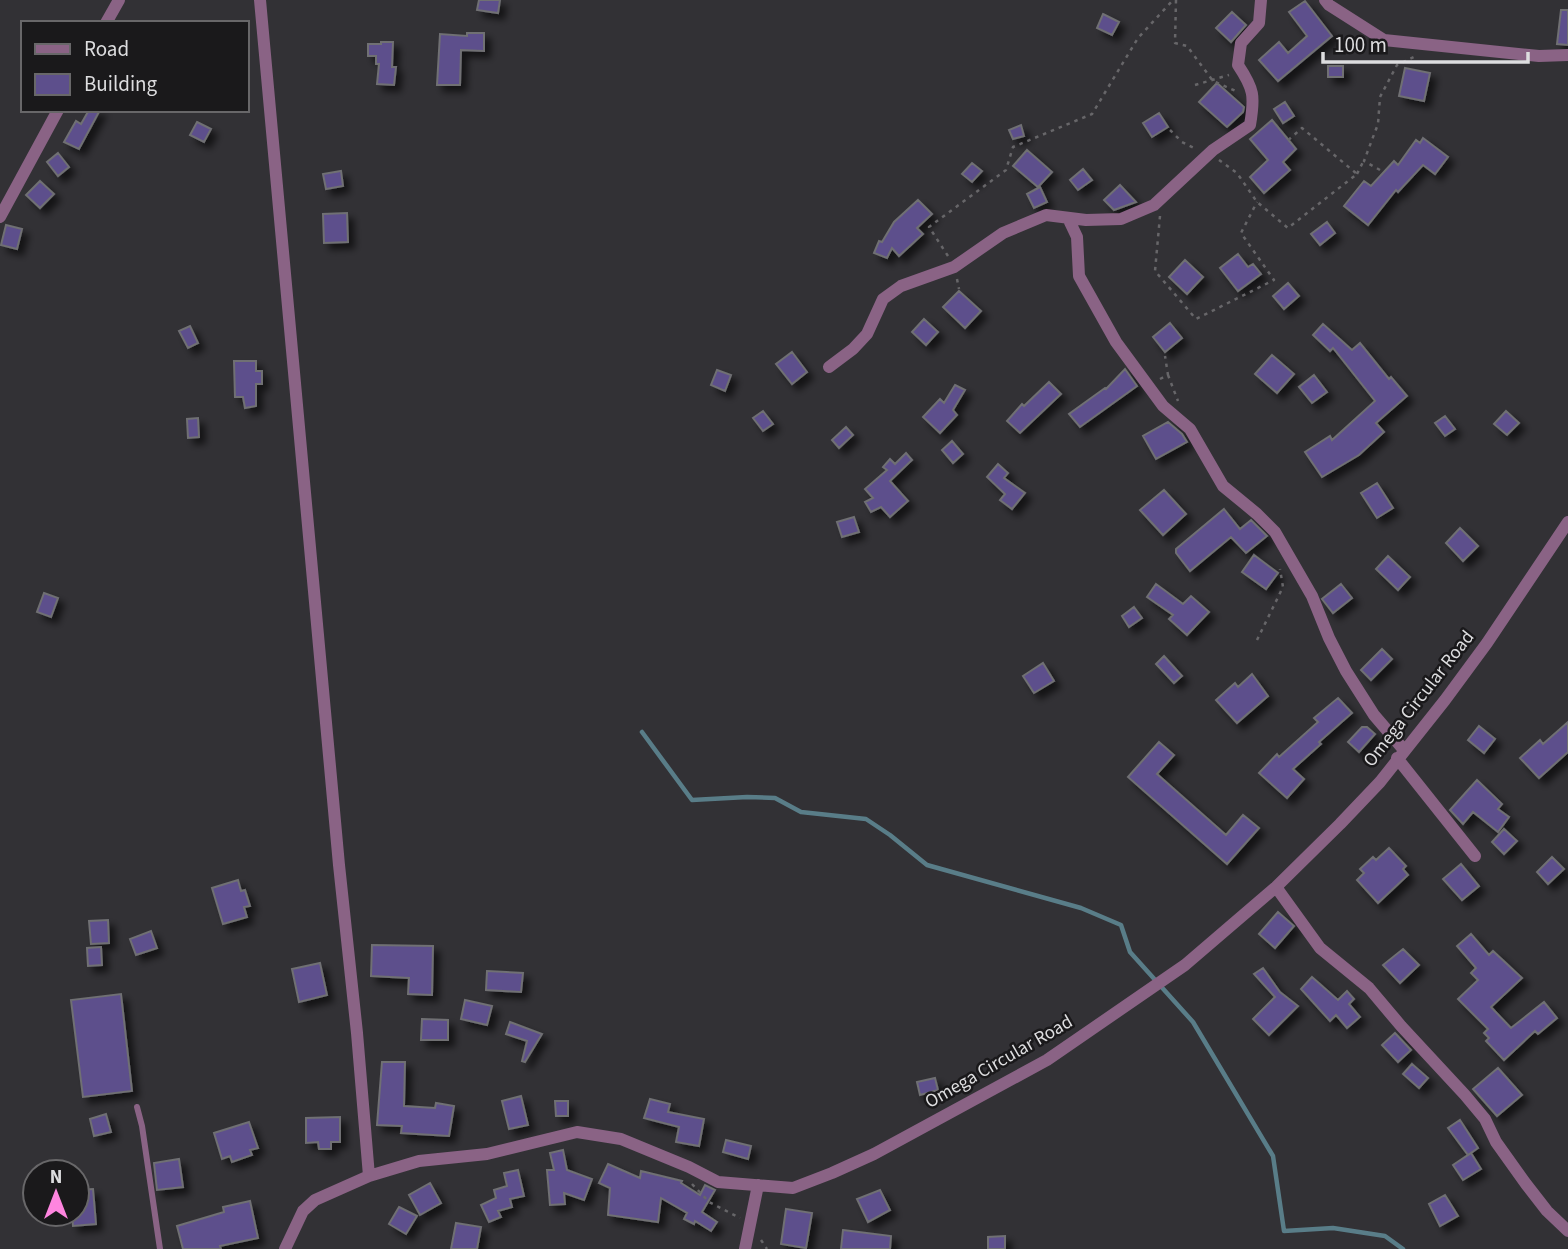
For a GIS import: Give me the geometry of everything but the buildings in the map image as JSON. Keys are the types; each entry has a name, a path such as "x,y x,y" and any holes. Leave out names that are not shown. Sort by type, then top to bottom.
{"street":[{"path":"107,21 119,0"},
{"path":"260,0 338,851 358,1033 369,1177"},
{"path":"829,367 853,349 867,334 883,299 901,286 954,267 1003,233 1046,215 1121,219 1154,205 1209,153 1250,125 1255,98 1250,82 1238,65 1241,43 1259,23 1261,0"},
{"path":"1325,0 1384,40 1539,55 1568,55"},
{"path":"0,217 57,112"},
{"path":"1068,218 1077,237 1079,276 1116,342 1163,406 1190,429 1223,486 1275,532 1312,596 1328,638 1346,671 1401,754 1475,856"},
{"name":"Omega Circular Road","path":"285,1249 303,1211 315,1200 369,1177 419,1161 487,1154 578,1132 621,1139 718,1182 793,1188 832,1174 874,1154 1047,1060 1185,965 1276,887 1380,782 1487,643 1568,522"},
{"path":"1276,887 1320,948 1368,988 1465,1095 1485,1119 1496,1142 1526,1184 1547,1211 1568,1231"},
{"path":"745,1249 758,1185"}],"lane":[{"path":"136,1107 142,1126 160,1249"}],"path":[{"path":"1175,0 1175,43 1187,47 1213,81 1255,98"},
{"path":"929,227 1006,170 1013,147 1091,114 1138,38 1175,0"},
{"path":"1170,130 1182,142 1209,153 1237,173 1257,202 1287,228 1357,174 1378,124 1380,97 1397,65 1421,54"},
{"path":"1195,85 1228,75 1238,65"},
{"path":"1285,143 1302,128 1357,174"},
{"path":"1364,161 1380,170"},
{"path":"1160,199 1160,237 1155,271 1196,319 1274,280 1241,233 1257,202"},
{"path":"1150,385 1168,375 1165,356"},
{"path":"1257,640 1283,587 1279,559"},
{"path":"689,1167 691,1183 709,1202 749,1223 767,1249"}],"waterway":[{"path":"642,732 692,800 775,798 801,812 866,819 927,865 1081,908 1121,925 1130,952 1193,1022 1273,1156 1284,1231 1333,1228 1385,1236 1403,1249"}]}
